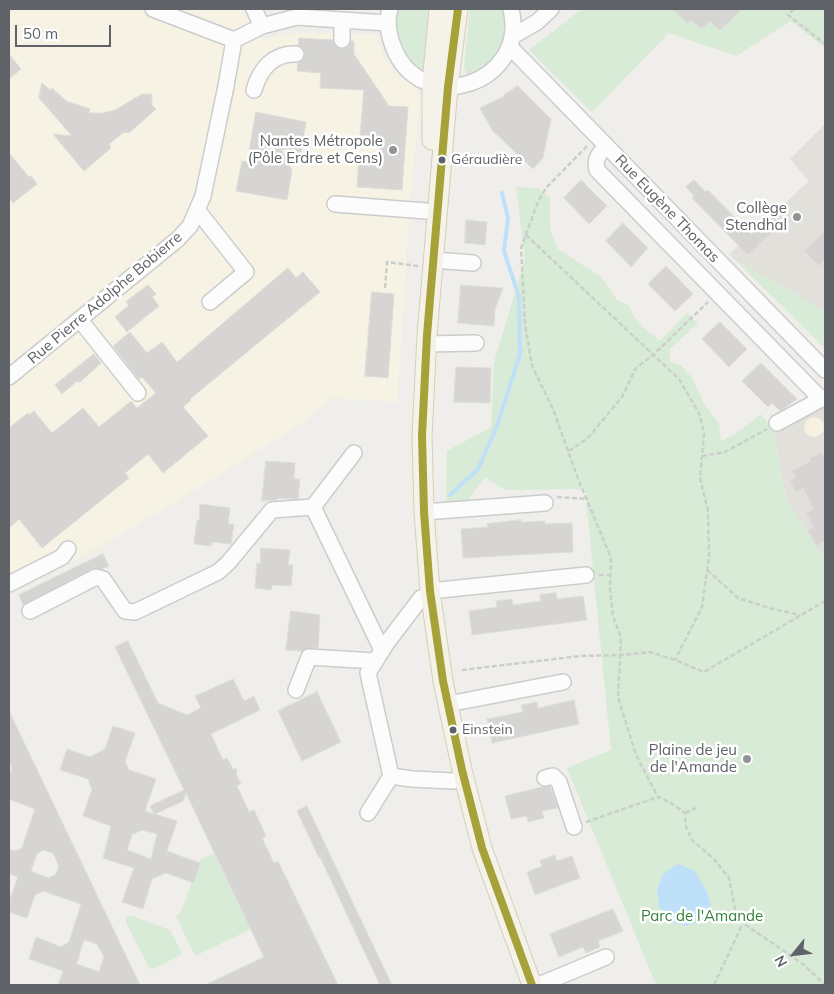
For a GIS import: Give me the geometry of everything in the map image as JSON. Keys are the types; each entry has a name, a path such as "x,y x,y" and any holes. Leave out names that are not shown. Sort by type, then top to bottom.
{"main road":[{"path":"439,9 440,86 427,263 415,341 412,435 414,512 426,595 462,770 482,848 532,985"},
{"path":"458,9 440,86 433,126 426,211 427,344 422,436 426,595 433,686 453,781 474,858 521,985"}],"street":[{"path":"153,9 234,40 262,26 296,17 388,16 389,36 395,52 405,67 417,78 440,86 464,86 474,83 489,74 502,61 511,42 514,25 511,9"},
{"path":"254,9 262,26"},
{"path":"511,42 551,9"},
{"path":"342,17 342,40"},
{"name":"Rue Pierre Adolphe Bobierre","path":"9,377 178,239 190,226 203,196 234,40"},
{"name":"Rue Eugène Thomas","path":"511,42 606,146 825,370"},
{"path":"254,90 264,66 282,56 296,54"},
{"path":"606,146 597,157 595,164 597,170 717,294 823,398 777,424"},
{"path":"335,204 426,211"},
{"path":"198,211 246,272 210,302"},
{"path":"427,263 473,263"},
{"path":"80,320 138,393"},
{"path":"427,344 476,343"},
{"path":"30,611 96,577 100,577 125,611 135,612 218,572 272,510 313,506 354,453"},
{"path":"424,512 545,503"},
{"path":"313,506 378,656"},
{"path":"9,584 62,557 68,549"},
{"path":"368,813 391,776 368,673 378,656 426,595 586,575"},
{"path":"296,690 309,657 378,656"},
{"path":"448,704 564,682"},
{"path":"391,776 453,781"},
{"path":"545,778 553,776 559,782 574,826"},
{"path":"539,985 606,957"}],"path":[{"path":"794,9 788,15 825,44"},
{"path":"588,145 546,188 538,202 521,248 525,324 532,366 553,409 577,476 612,558 610,590 613,616 621,637 618,697 636,755 658,797 685,813"},
{"path":"526,235 679,380 699,413 704,433 700,478 708,511 709,557 702,607 675,660"},
{"path":"385,288 387,262 427,263"},
{"path":"569,451 588,438 622,397 636,368 653,355 717,294"},
{"path":"702,456 725,452 777,424"},
{"path":"545,503 558,497 588,499"},
{"path":"707,570 738,598 801,615"},
{"path":"462,670 580,656 650,652 704,672 825,601"},
{"path":"458,665 459,674"},
{"path":"574,826 658,797"},
{"path":"685,813 698,807"},
{"path":"685,813 686,827 692,840 714,859 728,878 735,909 743,923 803,964 825,985"},
{"path":"714,985 743,923"}],"shaded area":[{"path":"9,9 240,9 260,39 293,33 376,34 383,55 394,72 415,86 420,98 410,203 397,402 330,398 305,421 201,486 105,544 9,594"},
{"name":"Collège Stendhal","path":"825,124 825,311 735,260 729,254 809,181 790,159"},
{"path":"825,405 825,561 786,499 774,432"}],"green space":[{"path":"394,9 433,9 424,70 409,61 399,45 394,27"},
{"path":"470,9 505,9 505,36 504,43 497,55 487,65 469,76 464,66"},
{"path":"582,9 825,9 825,48 791,21 736,56 669,33 592,112 529,50"},
{"name":"Parc de l'Amande","path":"516,187 538,188 550,198 550,230 558,249 601,277 617,300 628,305 634,316 646,330 660,341 687,313 698,323 670,349 670,362 681,365 693,379 704,404 719,423 721,441 737,433 761,414 774,432 786,499 825,561 825,985 656,985 567,768 611,750 585,489 505,490 485,477 467,501 446,504 447,451 491,427 494,362 525,259"},
{"path":"735,260 825,311 825,348"},
{"path":"214,853 251,929 195,956 176,916 180,914 200,860"},
{"path":"128,916 170,930 181,951 181,955 150,969 126,923"}],"sand":[{"path":"814,417 821,420 824,427 821,434 814,437 807,434 804,427 807,420"}],"water":[{"path":"678,864 695,871 706,890 711,905 702,920 686,926 670,922 659,906 657,889 664,873"}],"building":[{"path":"673,9 742,9 720,30 710,21 701,29 691,20 688,23"},
{"path":"299,38 333,40 334,45 342,49 347,48 351,41 354,41 354,54 389,106 408,107 402,190 357,187 359,155 379,157 381,137 360,135 364,90 320,88 321,73 297,71 298,63 304,59 305,54 304,49 299,45"},
{"path":"9,54 21,69 9,79"},
{"path":"42,83 50,90 52,88 66,101 90,109 89,113 103,113 115,110 142,94 152,94 152,105 156,109 129,133 124,132 109,144 111,148 84,171 53,134 72,136 39,98"},
{"path":"518,86 551,119 543,158 533,169 492,130 480,108 505,96"},
{"path":"256,112 306,122 301,153 281,149 292,170 287,200 236,191 242,161 247,162"},
{"path":"9,153 37,184 13,203 9,197"},
{"path":"581,180 607,206 589,224 564,198"},
{"path":"694,180 706,192 708,190 751,234 772,214 781,223 748,255 692,198 694,196 686,187"},
{"path":"466,220 487,222 485,245 465,243"},
{"path":"623,223 648,248 631,267 606,241"},
{"path":"825,231 825,260 819,266 805,251"},
{"path":"666,266 693,294 675,311 648,284"},
{"path":"288,268 296,278 303,272 320,292 190,399 183,407 208,436 163,473 148,454 125,473 129,478 42,548 19,519 9,528 9,428 28,413 29,415 34,411 52,433 83,408 99,427 131,401 137,408 156,393 142,377 139,379 113,346 130,332 147,353 162,342 177,362"},
{"path":"148,285 156,294 152,297 159,306 127,332 115,317 129,305 126,302"},
{"path":"461,285 503,288 495,309 494,326 458,323"},
{"path":"372,292 394,294 388,378 365,376"},
{"path":"720,322 747,349 729,367 702,339"},
{"path":"94,354 101,363 79,383 77,381 62,394 55,385"},
{"path":"761,363 797,399 780,411 772,403 768,407 742,381"},
{"path":"456,367 491,368 490,403 454,402"},
{"path":"822,452 825,458 825,540 817,546 808,530 814,527 806,513 814,509 803,488 796,492 790,481 796,478 792,471 811,461 810,459"},
{"path":"266,461 295,463 294,479 300,479 298,499 278,498 277,500 262,501"},
{"path":"200,504 230,508 228,524 234,524 231,544 212,542 211,546 194,544"},
{"path":"521,520 521,522 545,521 545,524 572,523 573,552 463,558 461,529 488,527 487,524"},
{"path":"261,548 290,550 288,565 293,565 291,586 272,585 271,590 255,588 257,563 260,564"},
{"path":"103,554 109,566 102,569 92,569 23,605 19,595"},
{"path":"556,593 557,599 583,596 587,620 472,635 469,611 497,607 496,601 512,599 513,605 541,601 540,595"},
{"path":"291,611 320,615 318,648 309,648 302,651 286,650"},
{"path":"128,641 158,703 187,715 201,708 195,696 233,679 244,701 254,696 260,710 211,734 223,760 227,758 233,769 237,769 236,774 241,784 237,786 249,812 254,810 266,836 262,838 274,863 278,861 338,985 205,985 264,957 186,793 183,801 155,814 177,821 167,851 200,863 194,883 166,873 152,879 143,909 122,902 134,868 103,858 111,826 83,816 92,789 88,779 60,770 67,749 90,757 105,749 113,726 135,733 125,762 129,770 156,779 145,811 154,814 150,806 184,790 115,647","holes":["142,830 157,834 151,859 127,850 132,835"]},
{"path":"317,692 341,742 302,761 278,711"},
{"path":"574,700 579,724 492,743 487,719 523,712 521,705 537,702 538,708"},
{"path":"9,711 140,985 58,985 63,971 29,959 36,937 61,947 69,942 81,904 43,891 35,895 27,918 9,912 9,902 18,877 9,874 9,849 15,851 22,848 35,809 9,799 9,778 12,768 9,761","holes":["44,850 53,853 59,866 56,874 48,878 31,871 37,854","84,940 97,944 104,957 99,972 77,964"]},
{"path":"550,786 558,808 542,811 544,818 528,822 527,816 511,819 505,796"},
{"path":"307,806 392,985 380,985 319,858 297,811"},
{"path":"555,855 557,861 572,856 580,878 535,895 527,872 542,866 540,861"},
{"path":"613,909 623,931 598,941 600,947 586,953 583,947 559,957 550,934"}],"waterway":[{"path":"450,495 478,469 497,426 520,354 519,297 504,251 508,218 502,193"}],"transit line":[{"name":"50","path":"458,9 448,87 427,335 422,436 424,512 430,591 443,681 462,770 482,848 532,985"}],"place":[{"name":"Nantes Métropole (Pôle Erdre et Cens)","path":"393,150"},
{"name":"Géraudière","path":"442,160"},
{"name":"Collège Stendhal","path":"797,217"},
{"name":"Einstein","path":"453,730"},
{"name":"Plaine de jeu de l'Amande","path":"747,759"}]}
